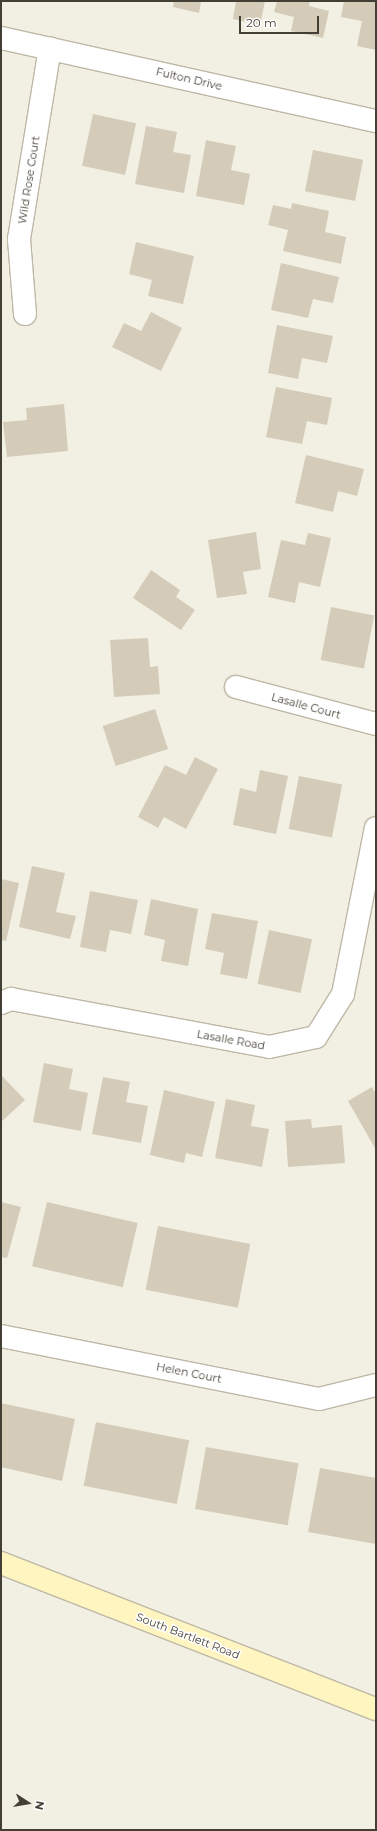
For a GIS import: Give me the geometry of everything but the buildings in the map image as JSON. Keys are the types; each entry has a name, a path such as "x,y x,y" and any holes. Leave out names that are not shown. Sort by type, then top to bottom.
{"main road":[{"name":"South Bartlett Road","path":"1,1563 376,1709"}],"street":[{"name":"Fulton Drive","path":"1,38 376,121"},
{"name":"Wild Rose Court","path":"25,314 19,239 50,48"},
{"name":"Lasalle Court","path":"236,687 376,724"},
{"name":"Lasalle Road","path":"1,1003 12,999 269,1047 316,1037 343,994 376,828"},
{"name":"Helen Court","path":"1,1336 319,1399 376,1385"}]}
